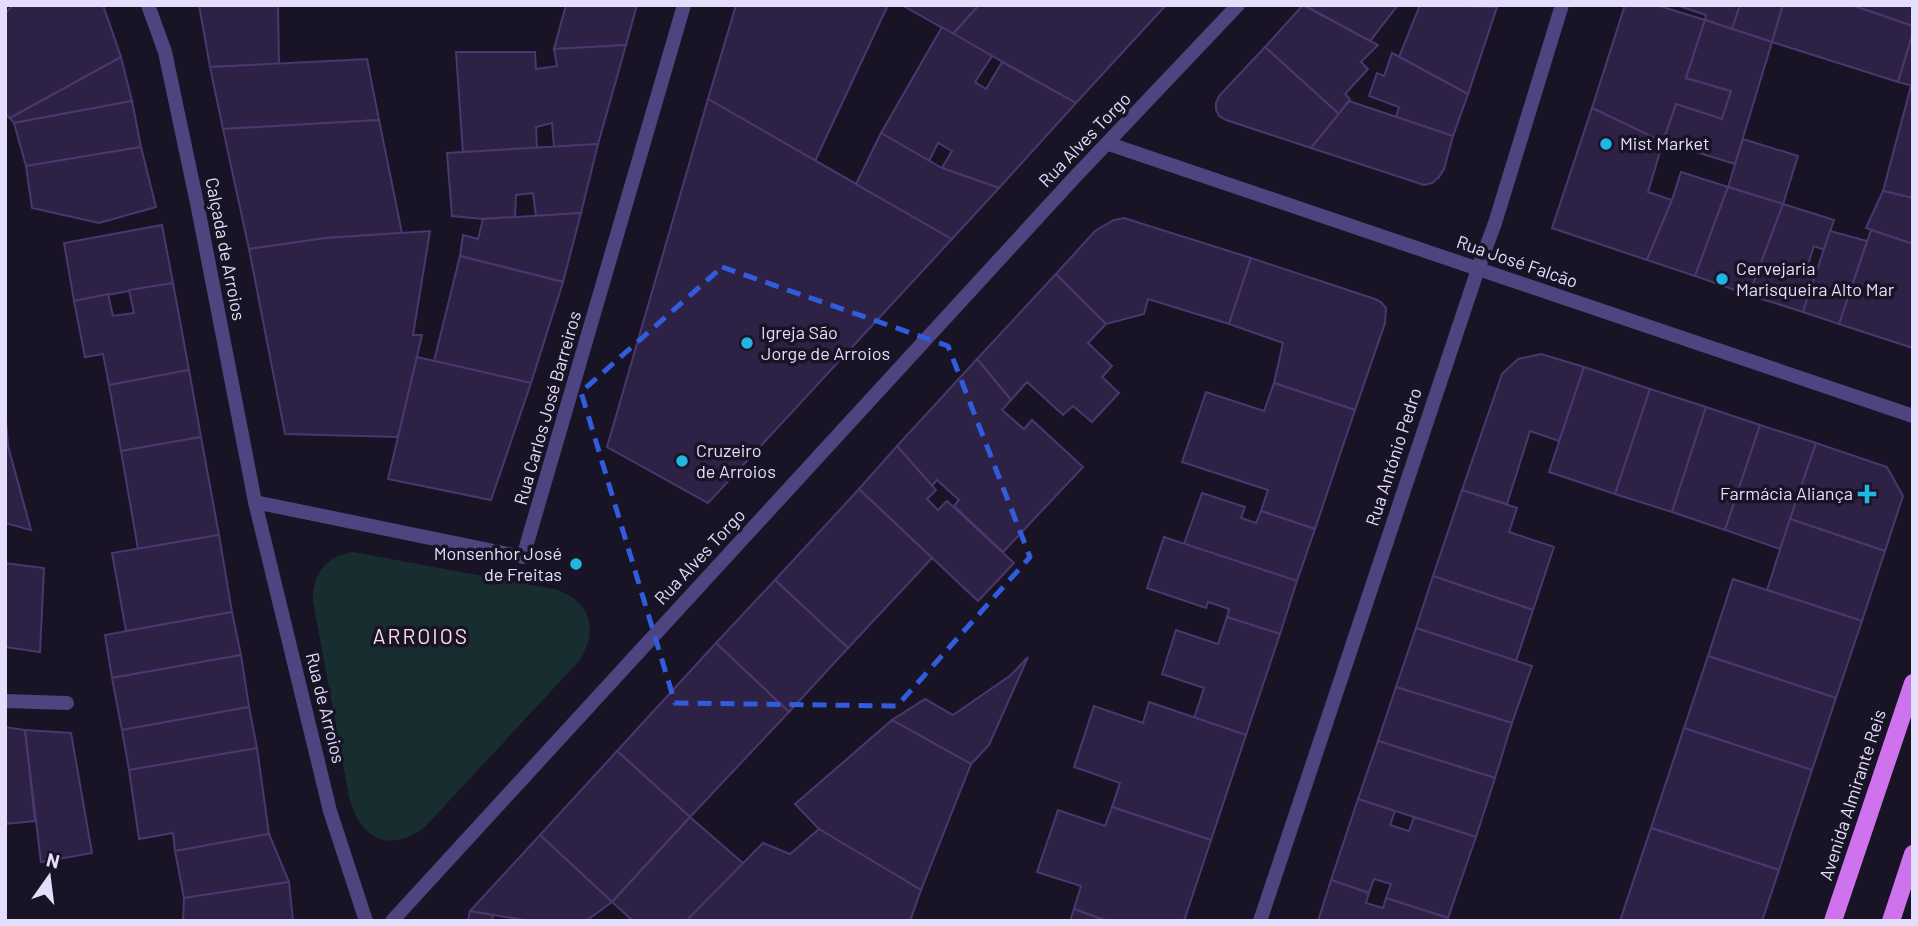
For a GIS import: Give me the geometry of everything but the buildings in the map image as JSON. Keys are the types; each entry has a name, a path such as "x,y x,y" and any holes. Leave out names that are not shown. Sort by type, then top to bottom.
{"main road":[{"name":"Avenida Almirante Reis","path":"1833,921 1913,683"},
{"path":"1891,921 1913,854"}],"street":[{"name":"Calçada de Arroios","path":"148,5 165,52 179,117 255,502"},
{"name":"Rua Carlos José Barreiros","path":"255,502 523,557 684,5"},
{"name":"Rua Alves Torgo","path":"392,921 1074,178 1238,5"},
{"name":"Rua António Pedro","path":"1260,921 1495,223 1562,5"},
{"name":"Rua José Falcão","path":"1109,144 1913,416"},
{"name":"Rua de Arroios","path":"255,502 330,811 366,921"},
{"path":"5,701 67,703"}],"highlighted area":[{"path":"722,267 948,346 1030,557 897,706 675,703 581,392"}],"green space":[{"path":"353,552 554,589 576,600 588,617 590,626 586,648 580,660 424,828 398,840 377,838 368,832 360,823 349,797 313,601 315,583 323,568 335,558"}],"place":[{"name":"Mist Market","path":"1606,144"},
{"name":"Cervejaria Marisqueira Alto Mar","path":"1722,279"},
{"name":"Igreja São Jorge de Arroios","path":"747,343"},
{"name":"Cruzeiro de Arroios","path":"682,461"},
{"name":"Farmácia Aliança","path":"1867,494"},
{"name":"Monsenhor José de Freitas","path":"576,564"}],"district":[{"name":"ARROIOS","path":"421,637"}]}
